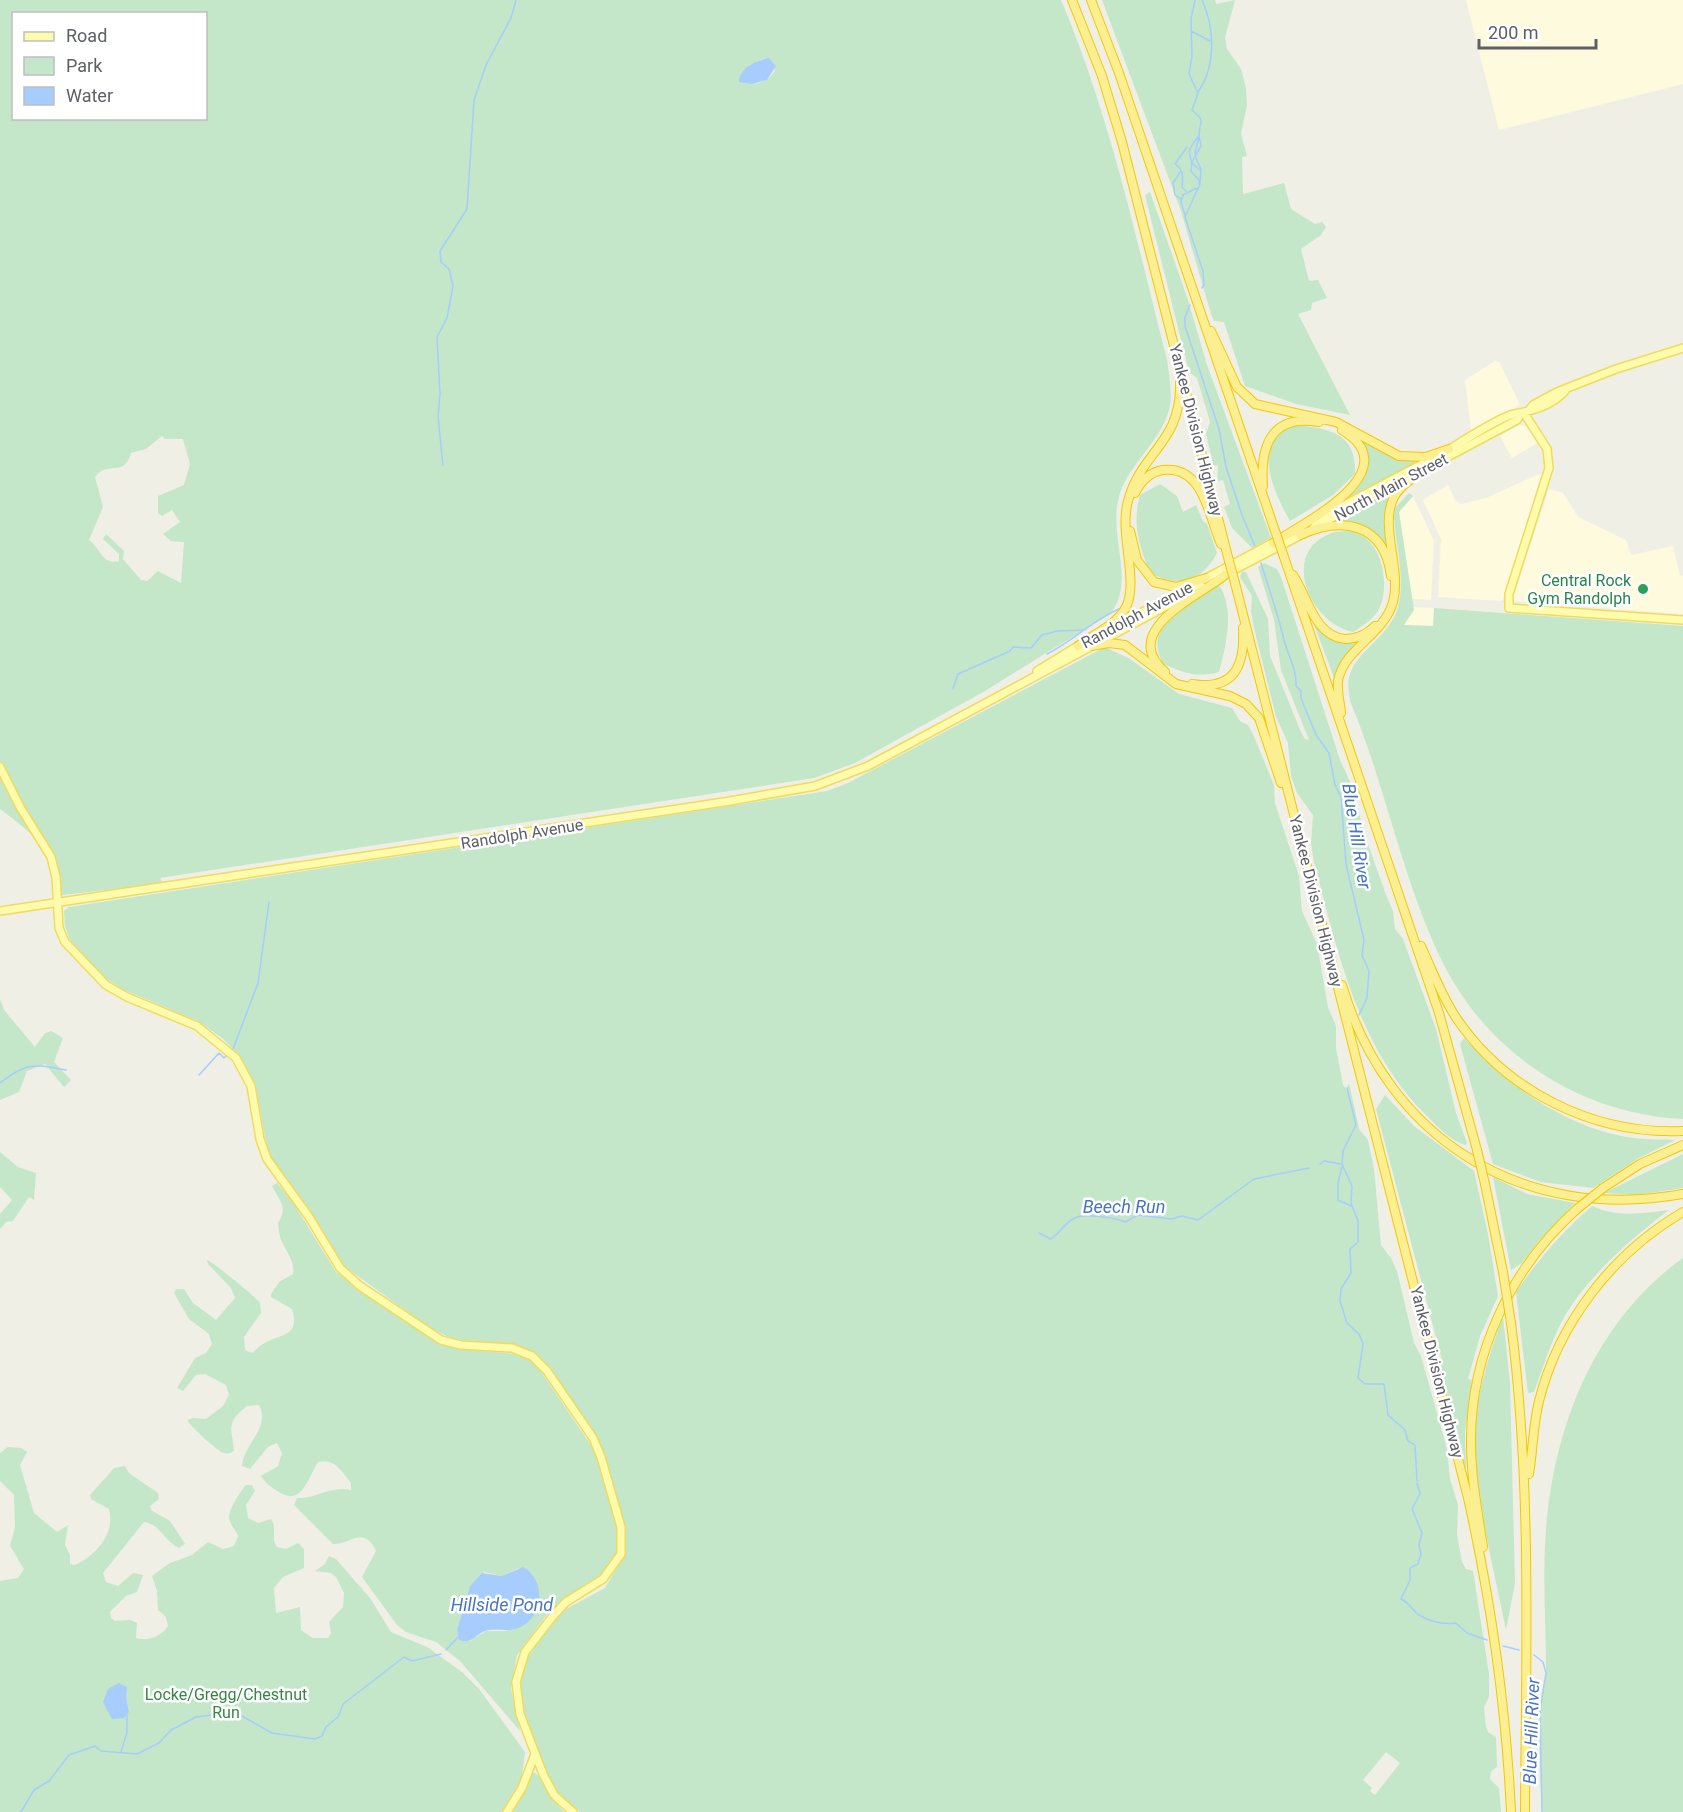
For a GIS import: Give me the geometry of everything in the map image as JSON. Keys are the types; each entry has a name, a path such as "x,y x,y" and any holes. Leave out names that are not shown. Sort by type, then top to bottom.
{"highway":[{"name":"Yankee Division Highway","path":"1072,0 1102,76 1121,135 1458,1456 1488,1602 1503,1701 1511,1812"},
{"path":"1091,0 1166,209 1405,912 1451,1052 1478,1150 1503,1272 1520,1409 1526,1490 1525,1812"},
{"path":"1200,311 1237,387 1253,402 1336,422 1400,456 1426,457 1449,449"},
{"path":"1078,646 1116,619 1128,603 1130,588 1125,527 1127,504 1137,478 1176,420 1180,400 1179,365"},
{"path":"1264,497 1264,452 1271,436 1285,425 1303,421 1327,424 1344,431 1357,444 1362,466 1354,488 1273,543"},
{"path":"1343,729 1338,691 1342,669 1381,626 1394,601 1396,577 1389,519 1392,502 1402,487 1445,459"},
{"path":"1206,578 1179,586 1165,586 1149,579 1140,566 1131,541 1130,518 1136,491 1146,477 1157,471 1173,470 1194,482 1203,495 1229,561"},
{"path":"1288,567 1316,620 1335,636 1350,639 1364,635 1376,624 1387,606 1391,587 1390,568 1385,554 1373,537 1356,527 1337,524 1300,535"},
{"path":"1225,575 1159,623 1151,644 1157,663 1172,676 1189,683 1210,685 1227,679 1238,669 1243,656 1242,612"},
{"path":"1091,646 1110,643 1125,645 1173,683 1233,697 1246,704 1260,721 1291,804"},
{"path":"1405,912 1455,1017 1483,1051 1510,1075 1552,1103 1593,1119 1635,1129 1683,1131"},
{"path":"1326,942 1356,1025 1377,1068 1408,1108 1452,1147 1502,1175 1557,1194 1623,1200 1683,1194"},
{"path":"1488,1602 1490,1590 1471,1462 1472,1413 1477,1378 1495,1324 1519,1278 1549,1237 1577,1209 1603,1188 1640,1164 1683,1145"},
{"path":"1526,1490 1538,1403 1549,1370 1567,1331 1591,1294 1614,1267 1652,1233 1683,1212"}],"main road":[{"name":"North Main Street","path":"1258,554 1300,535 1517,420 1542,400 1616,369 1683,348"},
{"name":"North Main Street","path":"1258,554 1273,543 1514,414 1524,413"},
{"path":"1524,413 1546,447 1550,465 1509,594 1509,608 1683,620"},
{"name":"Randolph Avenue","path":"1020,682 1078,646 1206,578 1258,554"},
{"name":"Randolph Avenue","path":"0,911 811,787 868,766 1020,682 1225,575 1258,554"},
{"path":"0,767 25,816 50,853 56,876 62,938 94,975 123,995 197,1026 236,1058 251,1086 260,1139 268,1161 345,1274 443,1341 461,1345 512,1348 532,1356 547,1371 593,1438 604,1464 621,1527 622,1549 618,1561 609,1574 561,1606 522,1658 517,1677 516,1699 535,1754 553,1792 573,1812"},
{"path":"507,1812 524,1784 535,1754"}],"shaded area":[{"path":"1466,0 1683,0 1683,84 1499,130"},
{"path":"1495,361 1500,363 1520,405 1471,431 1465,380"},
{"path":"1519,425 1525,426 1539,442 1512,458 1500,436"},
{"path":"1545,474 1502,601 1438,597 1441,539 1423,500 1448,485 1455,500 1461,504 1486,498 1537,475"},
{"path":"1549,489 1563,493 1578,517 1626,540 1631,555 1673,546 1680,576 1683,575 1683,614 1514,601 1513,597"},
{"path":"1413,496 1434,541 1431,600 1412,599 1399,512"},
{"path":"1414,607 1434,608 1433,626 1404,625"}],"green space":[{"path":"0,0 1061,0 1094,88 1121,178 1167,360 1170,385 1171,398 1165,422 1128,477 1118,501 1116,515 1122,574 1118,601 1111,613 985,691 855,763 814,778 160,878 163,883 55,896 46,854 24,828 0,809","holes":["763,59 775,70 763,81 755,84 747,83 749,65","162,436 165,439 183,439 190,464 184,485 158,496 158,513 162,516 172,510 180,522 163,534 171,541 184,542 181,583 158,571 147,581 141,580 123,559 124,551 106,534 103,539 119,554 119,561 109,561 89,540 103,507 95,477 100,472 124,465 131,453 146,449"]},
{"path":"1102,0 1215,0 1216,4 1235,0 1225,38 1227,49 1241,69 1246,88 1247,105 1241,134 1247,156 1242,157 1243,194 1284,183 1291,209 1315,224 1322,222 1326,227 1321,235 1301,249 1309,281 1318,280 1327,298 1312,303 1311,310 1298,314 1350,415 1296,404 1245,386 1224,322 1214,321 1211,314 1181,211"},
{"path":"1150,192 1187,297 1207,365 1271,538 1252,548 1232,528 1224,507 1230,504 1223,480 1217,482 1218,466 1213,465 1206,433 1210,422 1197,378 1189,372 1145,195"},
{"path":"1294,425 1329,431 1346,441 1354,460 1355,474 1333,495 1290,521 1272,482 1269,454 1272,442 1280,432"},
{"path":"1354,434 1389,455 1417,462 1342,501 1357,488 1364,474"},
{"path":"1160,484 1177,496 1183,512 1196,505 1203,521 1207,524 1217,553 1204,570 1188,580 1170,580 1150,573 1143,553 1137,525 1140,495"},
{"path":"1396,488 1393,495 1391,560 1381,546 1367,535 1336,521"},
{"path":"1409,493 1413,496 1399,512 1414,610 1404,625 1433,626 1434,608 1683,626 1683,1119 1645,1115 1609,1105 1574,1092 1542,1074 1512,1051 1486,1025 1462,996 1443,963 1416,899 1363,733 1350,701 1348,687 1349,677 1359,658 1388,626 1398,607 1401,573 1394,515 1395,508"},
{"path":"1351,531 1363,536 1377,552 1381,563 1384,586 1380,607 1372,618 1353,632 1337,626 1323,615 1312,601 1306,585 1304,569 1307,554 1318,541 1335,532"},
{"path":"1264,563 1277,569 1281,577 1340,760 1353,788 1363,830 1393,911 1395,929 1403,939 1436,1029 1456,1113 1467,1143 1465,1145 1450,1137 1429,1118 1384,1062 1354,999 1342,965 1314,862 1311,843 1313,815 1297,793 1291,776 1288,743 1276,717 1254,628 1251,611 1252,596 1240,577 1242,572 1246,572 1268,619 1270,656 1301,732 1305,739 1309,740 1281,670 1274,620 1258,567"},
{"path":"1219,585 1227,605 1228,628 1219,672 1204,675 1190,674 1162,663 1157,642 1163,628 1186,607"},
{"path":"1313,622 1324,633 1363,638 1336,683"},
{"path":"1105,647 1130,659 1179,694 1232,708 1240,721 1248,725 1274,785 1275,803 1299,876 1302,911 1317,944 1328,1007 1336,1026 1336,1048 1343,1085 1347,1089 1349,1083 1359,1129 1368,1140 1374,1169 1381,1245 1397,1271 1414,1343 1421,1356 1447,1449 1450,1479 1458,1505 1457,1535 1462,1562 1466,1569 1473,1571 1489,1674 1489,1697 1484,1707 1488,1732 1496,1737 1497,1767 1491,1771 1490,1779 1499,1788 1501,1812 580,1812 561,1797 550,1781 524,1715 520,1686 523,1665 544,1632 566,1609 605,1588 624,1556 626,1539 622,1517 607,1464 596,1436 562,1385 535,1353 513,1344 452,1339 427,1326 344,1266 311,1213 269,1156 255,1087 238,1054 222,1038 198,1021 122,989 104,977 70,940 65,926 64,911 69,907 827,791 848,783","holes":["1386,1752 1400,1763 1375,1795 1370,1791 1372,1788 1363,1780"]},
{"path":"0,999 4,1010 35,1047 45,1033 51,1031 63,1038 54,1062 71,1080 64,1087 45,1064 27,1071 19,1092 0,1100"},
{"path":"1464,1038 1481,1056 1519,1088 1562,1115 1608,1133 1638,1139 1675,1140 1639,1158 1593,1188 1541,1182 1493,1164 1460,1044"},
{"path":"1385,1095 1414,1126 1474,1171 1488,1234 1498,1296 1480,1336 1468,1379 1472,1380 1465,1431 1466,1471 1440,1364 1443,1364 1376,1109"},
{"path":"0,1152 18,1167 36,1173 34,1200 29,1197 13,1221 6,1222 0,1229 0,1214 12,1200 0,1187"},
{"path":"1683,1154 1683,1188 1637,1195 1604,1193"},
{"path":"1493,1177 1527,1194 1575,1203 1538,1242 1522,1263 1511,1270"},
{"path":"277,1183 292,1201 336,1272 439,1344 460,1349 516,1354 528,1358 540,1370 594,1450 619,1533 618,1553 602,1576 566,1598 548,1613 517,1655 511,1689 520,1731 460,1661 436,1642 406,1632 397,1625 362,1577 376,1551 367,1539 362,1537 333,1544 294,1505 297,1498 337,1489 351,1490 351,1483 338,1467 329,1462 318,1462 300,1493 287,1496 271,1487 261,1476 278,1466 282,1453 277,1443 268,1447 250,1469 242,1466 262,1422 259,1405 247,1406 235,1417 231,1427 234,1451 229,1453 216,1448 187,1420 206,1419 223,1406 229,1395 226,1385 205,1374 196,1375 183,1391 177,1388 195,1358 206,1353 212,1344 209,1334 189,1319 174,1293 176,1289 184,1289 193,1303 216,1320 235,1298 231,1288 208,1264 207,1260 260,1303 261,1313 244,1337 245,1350 252,1353 263,1344 287,1334 293,1325 292,1309 271,1297 279,1282 293,1274 292,1261 280,1238 278,1223 283,1208 272,1186","holes":["519,1568 507,1631 486,1631 470,1641 459,1640 457,1630 470,1586 484,1572 502,1576"]},
{"path":"1592,1206 1621,1213 1669,1210 1608,1262 1580,1294 1559,1327 1534,1392 1528,1393 1516,1292 1551,1246"},
{"path":"1683,1258 1683,1812 1542,1812 1540,1724 1546,1671 1545,1544 1556,1462 1567,1423 1582,1384 1600,1348 1623,1315 1651,1285"},
{"path":"1503,1317 1510,1383 1515,1583 1506,1630 1483,1517 1475,1448 1479,1398 1487,1364"},
{"name":"Locke/Gregg/Chestnut Run","path":"8,1447 21,1448 27,1452 20,1465 34,1513 57,1532 68,1525 65,1545 70,1555 70,1564 75,1565 90,1556 107,1535 109,1509 91,1499 90,1495 114,1468 125,1466 129,1473 158,1493 159,1499 150,1506 151,1510 170,1521 185,1544 179,1548 154,1526 144,1522 103,1573 106,1582 118,1586 133,1573 143,1575 137,1592 126,1596 110,1612 111,1618 115,1621 130,1620 137,1623 136,1638 140,1639 149,1639 158,1635 168,1626 166,1617 158,1610 157,1591 152,1576 170,1563 192,1555 208,1542 223,1549 234,1546 238,1536 230,1522 229,1514 246,1485 252,1485 255,1491 246,1505 248,1518 258,1523 271,1519 277,1547 286,1549 298,1543 304,1549 304,1568 283,1577 274,1588 276,1613 300,1607 301,1630 313,1638 328,1638 331,1633 329,1622 343,1607 344,1593 336,1577 331,1573 315,1571 325,1564 329,1556 336,1559 370,1598 391,1632 427,1647 462,1672 479,1689 525,1752 522,1777 503,1812 0,1812 0,1581 18,1578 24,1569 10,1546 15,1527 14,1495 0,1481 0,1453"},
{"path":"533,1772 541,1779 564,1812 512,1812"}],"water":[{"path":"769,58 776,66 767,80 752,84 739,82 745,69"},
{"name":"Hillside Pond","path":"523,1567 531,1573 539,1590 537,1608 527,1623 510,1630 485,1631 467,1641 459,1640 457,1630 470,1586 482,1573 502,1576"},
{"path":"119,1683 127,1687 126,1698 129,1712 124,1718 112,1719 103,1702 108,1689"}],"waterway":[{"path":"443,465 438,417 440,394 437,337 447,318 453,286 449,269 441,262 440,251 467,209 474,100 486,65 511,18 516,0"},
{"name":"Blue Hill River","path":"1195,0 1191,19 1192,56 1189,74 1198,93 1192,110 1201,121 1199,131 1201,146 1195,156 1201,169 1200,184 1185,217 1203,271 1204,285 1202,288"},
{"name":"Blue Hill River","path":"1198,92 1208,71 1212,47 1209,23 1202,0"},
{"path":"1191,31 1210,41"},
{"name":"Blue Hill River","path":"1198,137 1189,152 1191,171 1199,180 1199,184"},
{"name":"Blue Hill River","path":"1195,153 1199,137"},
{"name":"Blue Hill River","path":"1186,191 1182,187 1181,171 1175,164 1187,147"},
{"name":"Blue Hill River","path":"1194,158 1192,163 1200,170"},
{"path":"1181,171 1173,183 1175,195 1181,199"},
{"name":"Blue Hill River","path":"1185,215 1181,202 1183,195 1197,188"},
{"name":"Blue Hill River","path":"1190,305 1185,317 1185,326 1219,429 1226,467 1255,546"},
{"name":"Blue Hill River","path":"1261,563 1294,668 1296,686 1301,691 1301,698 1316,735 1329,753 1335,785 1341,797 1346,864 1364,940 1362,955 1369,971 1367,998 1359,1015"},
{"path":"1047,654 1119,609"},
{"path":"953,689 958,674 1010,651 1013,647 1031,648 1042,635 1057,631 1085,630"},
{"path":"233,1049 258,983 269,902"},
{"path":"199,1075 219,1053 224,1058 226,1056"},
{"path":"0,1083 17,1071 31,1066 66,1070"},
{"name":"Blue Hill River","path":"1347,1088 1356,1125 1343,1151 1342,1164 1352,1186 1351,1203 1358,1221 1358,1242 1350,1249 1351,1273 1341,1289 1340,1301 1347,1323 1359,1334 1363,1344 1358,1378 1365,1384 1384,1384 1388,1415 1405,1430 1408,1441 1415,1445 1417,1481"},
{"name":"Beech Run","path":"1320,1164 1324,1161 1341,1164"},
{"name":"Blue Hill River","path":"1342,1167 1338,1183 1338,1200 1351,1206"},
{"name":"Beech Run","path":"1039,1233 1051,1239 1071,1220 1085,1216 1125,1222 1138,1215 1171,1219 1182,1216 1198,1220 1254,1179 1309,1168"},
{"name":"Blue Hill River","path":"1417,1483 1420,1494 1412,1509 1422,1533 1419,1545 1421,1554 1418,1564 1410,1568 1410,1580 1401,1599 1423,1617 1441,1623 1456,1623 1467,1633 1487,1640"},
{"path":"446,1650 458,1637"},
{"name":"Blue Hill River","path":"1503,1646 1519,1650"},
{"path":"21,1812 34,1790 49,1781 69,1755 95,1746 101,1751 137,1754 159,1743 171,1730 196,1717 235,1712 272,1733 315,1739 322,1736 326,1727 338,1717 343,1704 404,1657 412,1661 441,1654"},
{"name":"Blue Hill River","path":"1534,1655 1543,1662 1546,1673 1540,1710 1542,1812"},
{"path":"121,1752 127,1732 127,1715"}],"place":[{"name":"Central Rock Gym Randolph","path":"1643,589"}]}
